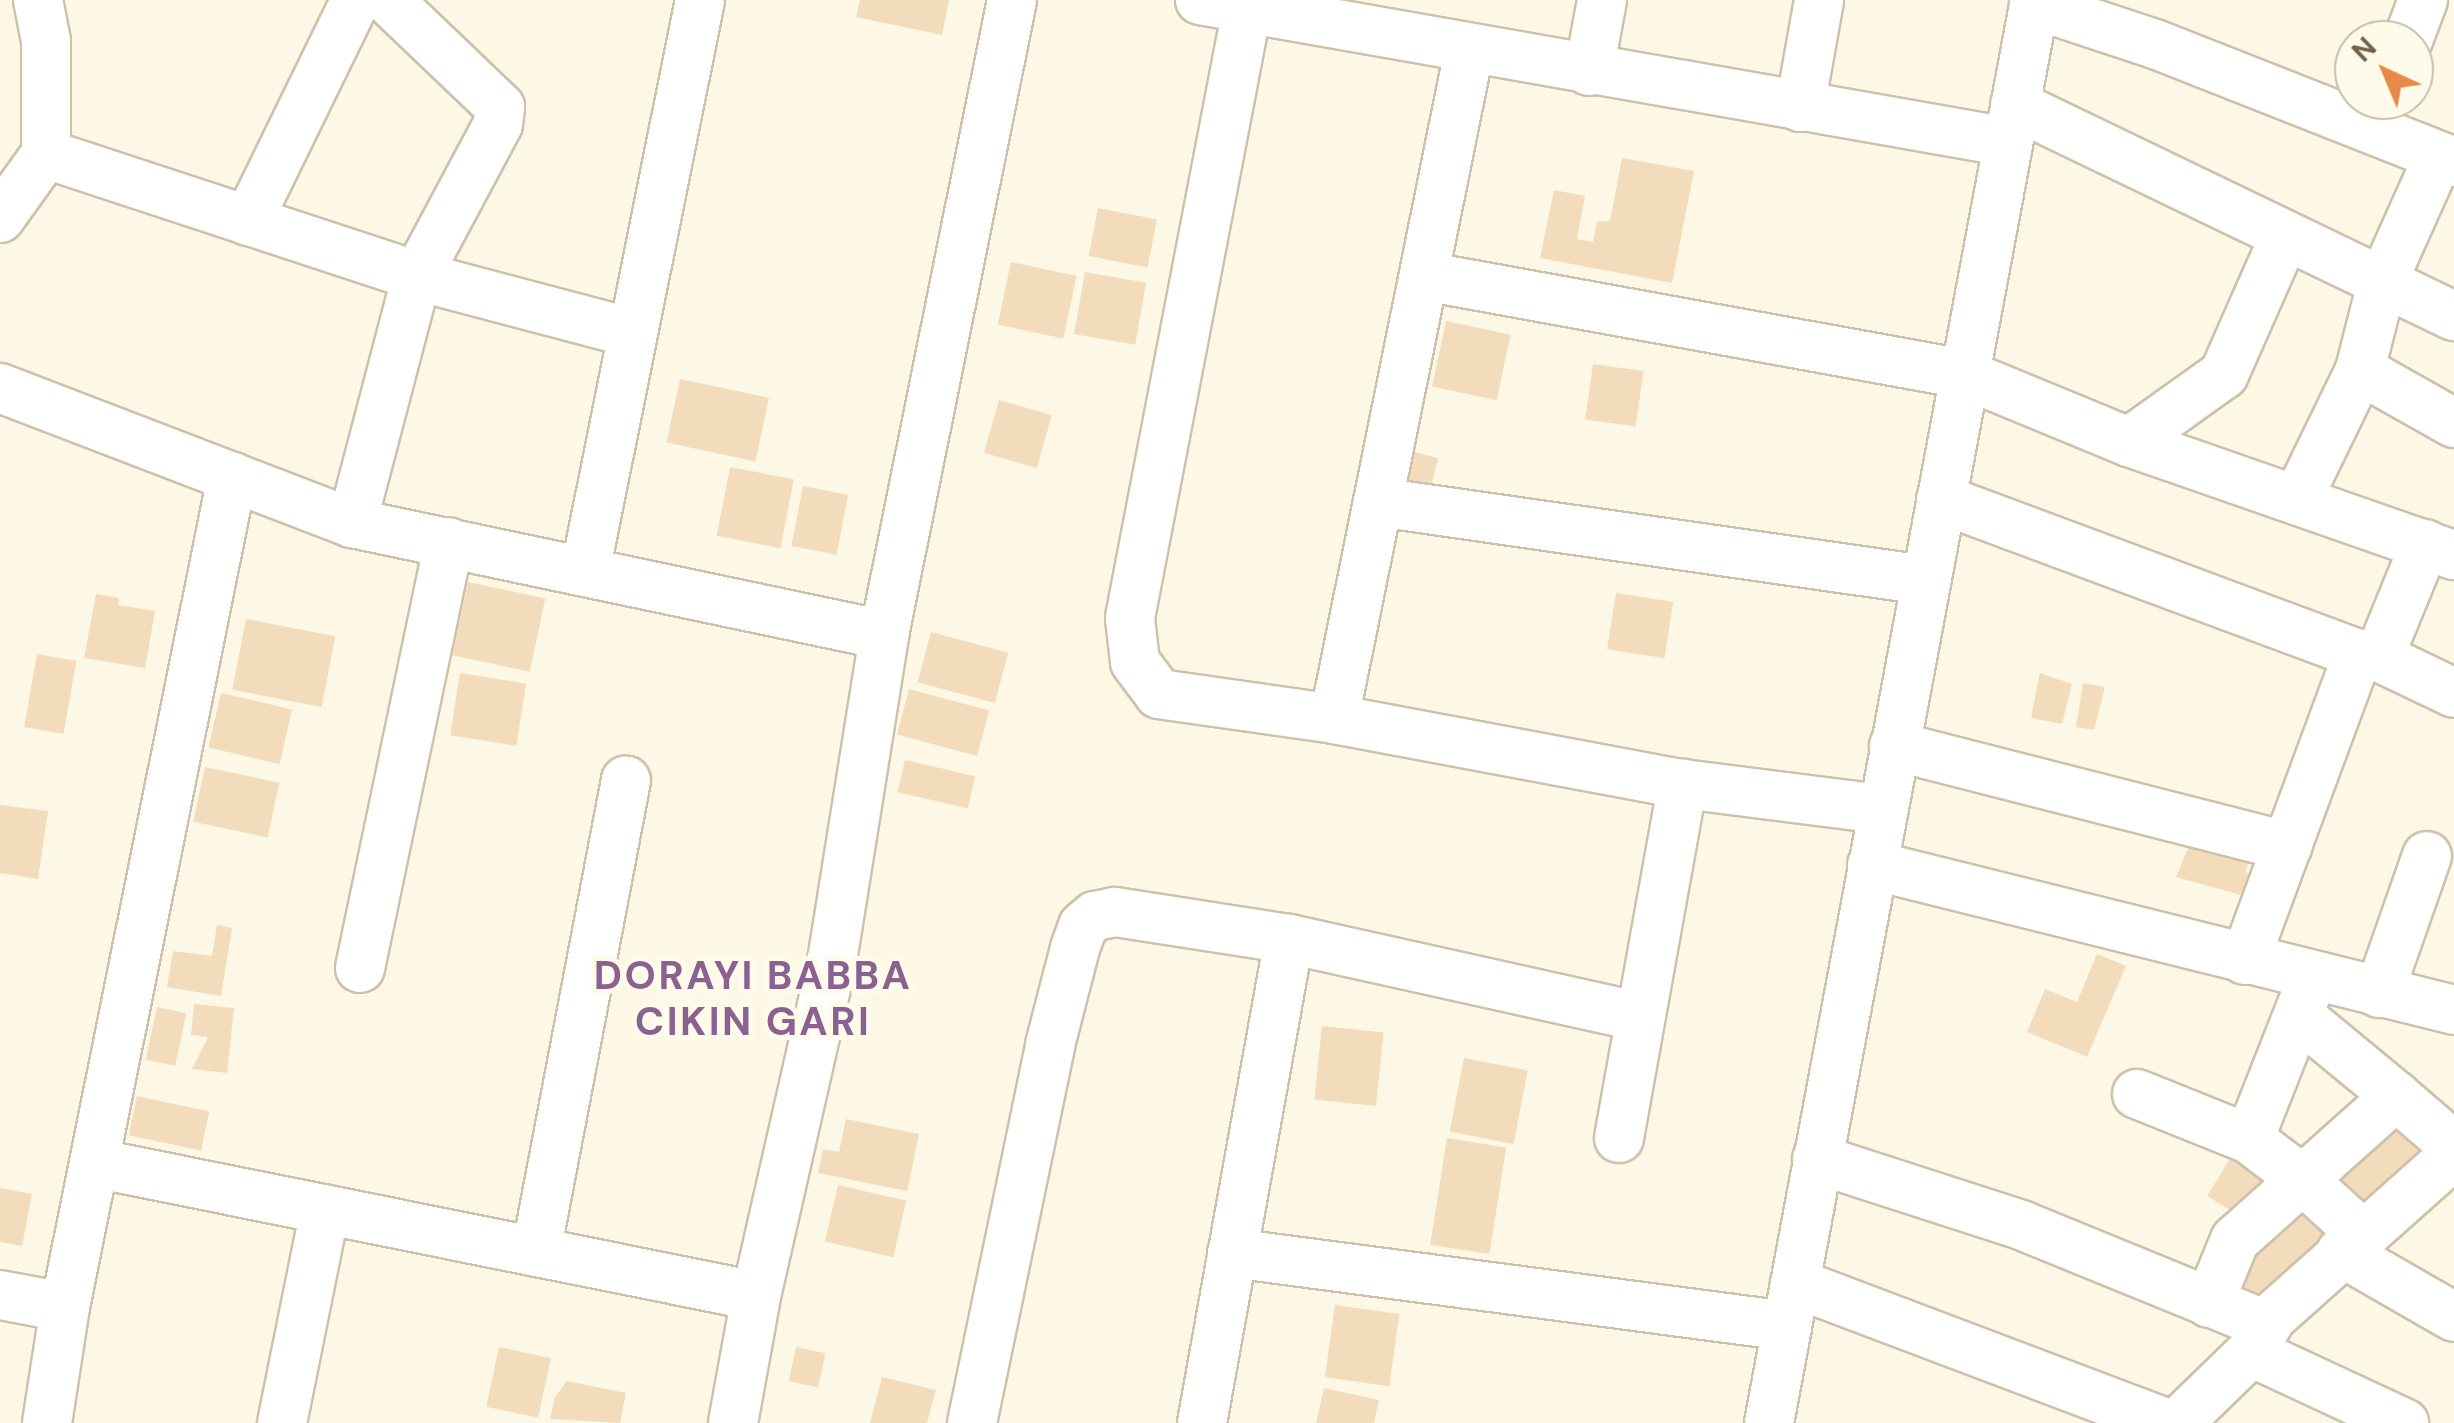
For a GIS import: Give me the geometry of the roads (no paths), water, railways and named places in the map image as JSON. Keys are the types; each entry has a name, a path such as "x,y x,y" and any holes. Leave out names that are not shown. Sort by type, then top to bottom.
{"street":[{"path":"0,218 46,154 46,42 38,0"},
{"path":"248,220 356,0"},
{"path":"352,522 418,276 498,124 500,108 388,0"},
{"path":"586,572 700,0"},
{"path":"733,1423 756,1296 832,961 884,635 1012,0"},
{"path":"1200,0 1248,9 1376,16 1469,51 1800,107 2011,124 2284,238 2454,316"},
{"path":"1588,72 1602,0"},
{"path":"1800,107 1819,0"},
{"path":"1770,1423 2034,2 2334,102"},
{"path":"1248,9 1130,618 1135,662 1160,694 1334,719 1683,784 1882,809"},
{"path":"1334,719 1469,51"},
{"path":"2297,500 2360,370 2382,283 2446,160 2385,120"},
{"path":"46,154 418,276 632,333"},
{"path":"2130,442 2224,374 2284,238"},
{"path":"1424,276 1964,374 2130,442 2440,550 2368,655 2245,960"},
{"path":"2360,370 2454,423"},
{"path":"0,388 352,522 884,635"},
{"path":"47,1423 65,1307 232,477"},
{"path":"1940,499 2368,655 2454,693"},
{"path":"1378,502 1925,580"},
{"path":"360,968 449,542"},
{"path":"1894,746 2288,846"},
{"path":"536,1252 626,780"},
{"path":"1619,1138 1683,784"},
{"path":"2379,992 2427,856"},
{"path":"1872,864 2245,960 2306,997 2396,1096 2448,1166 2351,1243 2178,1423"},
{"path":"972,1423 1038,1097 1083,926 1095,916 1115,912 1289,939 1640,1017"},
{"path":"1202,1423 1289,939"},
{"path":"2306,997 2379,992 2454,1010"},
{"path":"2249,1139 2306,997"},
{"path":"2137,1094 2249,1139 2303,1180 2351,1243 2454,1316"},
{"path":"2210,1303 2236,1240 2396,1096"},
{"path":"1817,1160 2021,1225 2210,1303 2258,1339 2404,1423"},
{"path":"94,1163 756,1296"},
{"path":"282,1423 325,1209"},
{"path":"1232,1253 1791,1305 2166,1423"},
{"path":"0,1295 65,1307"}],"district":[{"name":"DORAYI BABBA CIKIN GARI","path":"753,998"}]}
